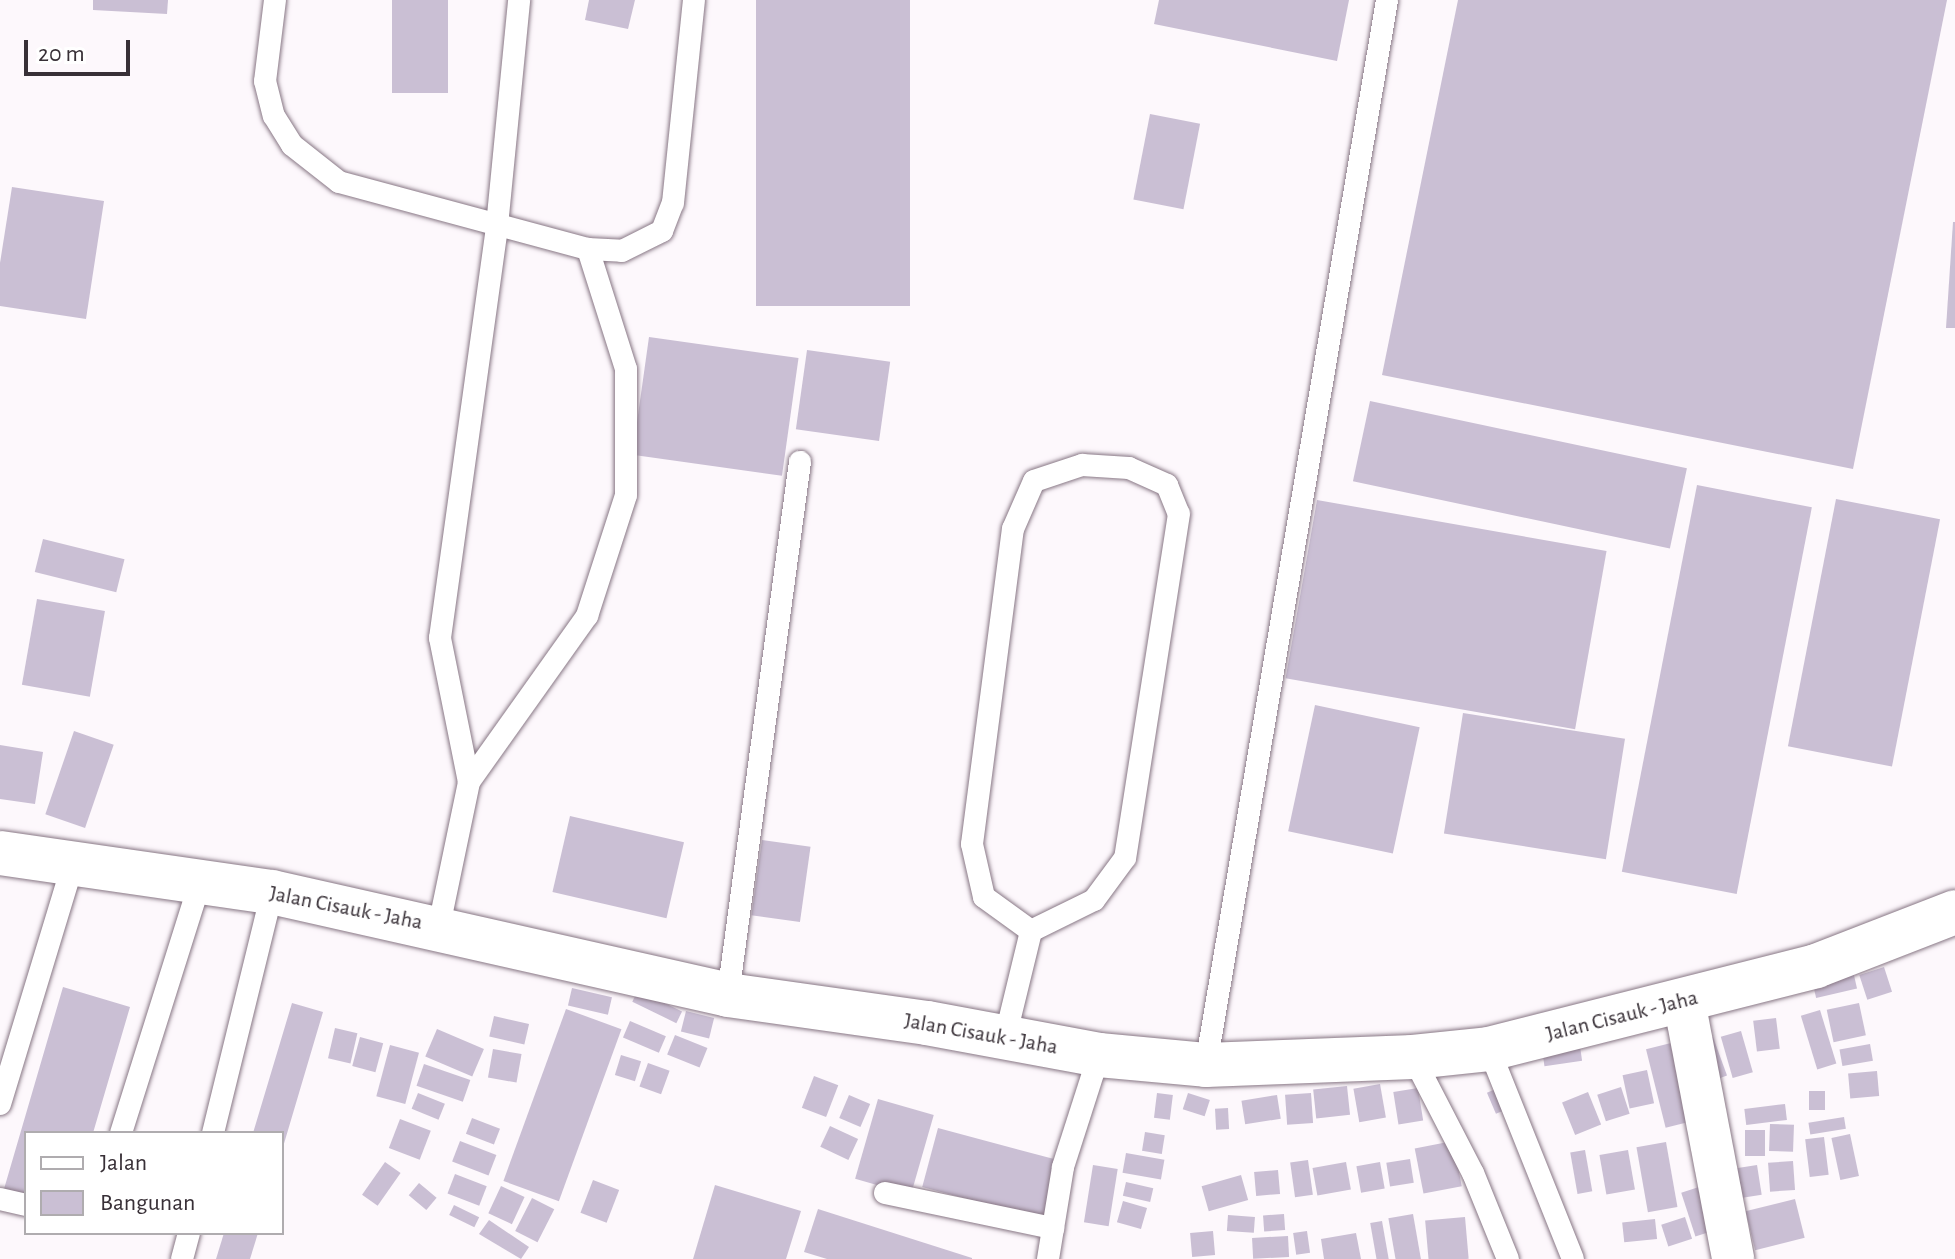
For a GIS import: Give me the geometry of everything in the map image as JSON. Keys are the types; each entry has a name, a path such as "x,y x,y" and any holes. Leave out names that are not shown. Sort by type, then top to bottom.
{"main road":[{"name":"Jalan Cisauk - Jaha","path":"0,853 272,892 439,926 728,995 1099,1055 1206,1065 1326,1056 1413,1057 1489,1049 1816,966 1955,912"}],"street":[{"path":"1684,1001 1733,1259"}],"lane":[{"path":"275,0 265,81 274,116 292,145 339,182 588,249 622,251 662,231 673,203 694,0"},
{"path":"439,926 469,782 440,638 497,226 519,0"},
{"path":"1206,1065 1387,0"},
{"path":"469,782 587,616 626,495 626,369 588,249"},
{"path":"728,995 800,462"},
{"path":"1082,465 1129,468 1167,485 1179,514 1125,858 1094,900 1031,931 984,897 972,844 1013,529 1034,481 1082,465"},
{"path":"0,1104 73,864"},
{"path":"122,1131 200,882"},
{"path":"213,1131 272,892"},
{"path":"1005,1038 1031,931"},
{"path":"1489,1049 1573,1259"},
{"path":"1048,1259 1063,1167 1099,1055"},
{"path":"1413,1057 1473,1173 1508,1259"},
{"path":"885,1193 1053,1228"},
{"path":"0,1199 24,1205"},
{"path":"182,1259 188,1235"}],"building":[{"path":"93,0 168,0 167,14 93,10"},
{"path":"392,0 448,0 448,93 392,93"},
{"path":"589,0 635,0 628,29 585,20"},
{"path":"756,0 910,0 910,306 756,306"},
{"path":"1159,0 1349,0 1337,61 1154,24"},
{"path":"1458,0 1947,0 1853,469 1382,375"},
{"path":"1150,114 1200,124 1183,209 1133,199"},
{"path":"12,187 104,201 86,319 0,306 0,263"},
{"path":"1953,222 1955,328 1946,328"},
{"path":"649,337 799,358 782,476 632,455"},
{"path":"807,350 890,362 879,441 796,429"},
{"path":"1370,401 1687,468 1670,549 1353,481"},
{"path":"1697,485 1812,507 1737,894 1622,872"},
{"path":"1836,499 1940,519 1892,767 1788,746"},
{"path":"1317,500 1607,551 1575,729 1286,678"},
{"path":"43,539 125,559 116,592 35,572"},
{"path":"37,599 105,611 90,697 22,685"},
{"path":"1315,705 1420,727 1393,853 1288,831"},
{"path":"1463,713 1625,739 1606,859 1444,833"},
{"path":"74,731 114,745 85,828 45,814"},
{"path":"0,745 43,752 35,804 0,799"},
{"path":"570,816 684,842 666,918 552,892"},
{"path":"762,840 811,847 800,922 751,915"},
{"path":"1884,967 1892,992 1867,1000 1859,975"},
{"path":"1853,971 1857,989 1816,998 1812,980"},
{"path":"63,987 130,1007 94,1131 24,1131 24,1195 4,1189"},
{"path":"572,988 612,997 608,1015 568,1006"},
{"path":"638,990 682,1011 676,1023 632,1002"},
{"path":"292,1003 323,1012 284,1144 284,1131 254,1131"},
{"path":"1859,1003 1866,1035 1834,1042 1827,1010"},
{"path":"566,1009 621,1029 559,1201 503,1181"},
{"path":"1820,1010 1836,1064 1817,1069 1801,1016"},
{"path":"686,1011 714,1018 709,1038 681,1031"},
{"path":"494,1016 529,1024 524,1045 489,1036"},
{"path":"1776,1018 1780,1049 1757,1052 1753,1021"},
{"path":"630,1021 666,1036 659,1053 623,1038"},
{"path":"335,1028 357,1033 350,1063 328,1058"},
{"path":"437,1029 484,1049 472,1077 425,1057"},
{"path":"1741,1031 1753,1072 1733,1078 1721,1037"},
{"path":"675,1035 707,1048 700,1068 667,1054"},
{"path":"360,1037 383,1043 375,1072 352,1066"},
{"path":"1713,1037 1727,1076 1710,1082 1696,1043"},
{"path":"1679,1041 1699,1120 1666,1128 1646,1049"},
{"path":"1870,1044 1873,1061 1842,1066 1839,1049"},
{"path":"390,1045 419,1053 405,1104 376,1096"},
{"path":"1580,1046 1582,1061 1544,1066 1542,1051"},
{"path":"493,1049 522,1054 517,1083 488,1078"},
{"path":"621,1055 641,1061 635,1081 615,1075"},
{"path":"648,1063 670,1071 661,1094 639,1086"},
{"path":"424,1064 470,1080 463,1102 417,1086"},
{"path":"1647,1070 1654,1103 1630,1108 1623,1075"},
{"path":"1877,1071 1879,1096 1850,1098 1848,1074"},
{"path":"814,1076 838,1085 826,1117 802,1108"},
{"path":"1380,1084 1386,1117 1359,1122 1353,1089"},
{"path":"1347,1086 1350,1115 1316,1118 1313,1090"},
{"path":"1621,1087 1630,1114 1606,1121 1597,1095"},
{"path":"1418,1088 1423,1121 1398,1125 1393,1092"},
{"path":"1498,1088 1507,1109 1496,1114 1487,1093"},
{"path":"1809,1091 1825,1091 1825,1110 1809,1110"},
{"path":"1588,1092 1601,1124 1575,1135 1562,1102"},
{"path":"418,1093 445,1104 439,1120 412,1109"},
{"path":"1157,1093 1173,1095 1170,1120 1154,1118"},
{"path":"1188,1093 1210,1100 1205,1116 1183,1109"},
{"path":"1311,1093 1313,1123 1287,1125 1285,1095"},
{"path":"849,1095 870,1104 860,1127 839,1118"},
{"path":"1277,1095 1281,1119 1245,1124 1241,1101"},
{"path":"878,1099 934,1115 911,1195 855,1179"},
{"path":"1785,1104 1787,1120 1746,1125 1744,1109"},
{"path":"1228,1108 1229,1129 1216,1130 1215,1109"},
{"path":"1844,1117 1846,1129 1810,1134 1808,1123"},
{"path":"472,1118 500,1129 494,1145 466,1134"},
{"path":"400,1119 431,1131 420,1160 389,1148"},
{"path":"1770,1124 1794,1125 1793,1152 1769,1151"},
{"path":"830,1126 858,1139 848,1160 820,1147"},
{"path":"938,1128 1059,1160 1043,1219 922,1187"},
{"path":"1745,1130 1765,1130 1765,1156 1745,1156"},
{"path":"1145,1132 1165,1135 1162,1154 1142,1151"},
{"path":"1850,1134 1859,1176 1840,1180 1831,1138"},
{"path":"1824,1137 1829,1175 1810,1177 1805,1139"},
{"path":"460,1141 496,1155 489,1176 452,1162"},
{"path":"1453,1141 1462,1186 1423,1194 1415,1148"},
{"path":"1666,1142 1677,1207 1648,1212 1636,1147"},
{"path":"1585,1150 1592,1191 1578,1194 1570,1153"},
{"path":"1628,1150 1635,1189 1606,1194 1599,1155"},
{"path":"1126,1153 1164,1160 1161,1179 1123,1173"},
{"path":"1410,1159 1414,1183 1390,1186 1386,1163"},
{"path":"1308,1160 1313,1195 1295,1197 1290,1163"},
{"path":"1793,1161 1795,1190 1770,1192 1768,1163"},
{"path":"385,1162 401,1173 378,1206 362,1195"},
{"path":"1346,1162 1351,1190 1317,1195 1313,1168"},
{"path":"1380,1162 1385,1189 1361,1193 1356,1166"},
{"path":"1093,1165 1118,1169 1109,1226 1084,1222"},
{"path":"1757,1165 1762,1195 1733,1199 1728,1170"},
{"path":"1278,1170 1280,1194 1256,1196 1254,1172"},
{"path":"455,1174 487,1186 479,1206 447,1194"},
{"path":"1241,1175 1248,1200 1209,1211 1202,1186"},
{"path":"593,1180 619,1190 607,1223 580,1213"},
{"path":"1126,1182 1153,1188 1150,1202 1123,1196"},
{"path":"419,1183 437,1198 426,1210 409,1195"},
{"path":"715,1185 801,1211 786,1259 693,1259"},
{"path":"1705,1185 1719,1229 1695,1236 1681,1193"},
{"path":"501,1186 525,1197 512,1224 488,1213"},
{"path":"532,1198 554,1209 537,1242 515,1231"},
{"path":"1795,1199 1805,1238 1755,1250 1746,1211"},
{"path":"1123,1201 1147,1208 1141,1229 1117,1222"},
{"path":"454,1205 479,1217 474,1227 449,1215"},
{"path":"818,1209 972,1259 827,1259 804,1252"},
{"path":"1284,1214 1285,1230 1264,1231 1263,1215"},
{"path":"1413,1214 1421,1259 1396,1259 1388,1218"},
{"path":"1228,1215 1255,1217 1254,1233 1227,1231"},
{"path":"1465,1217 1469,1259 1429,1259 1425,1220"},
{"path":"1685,1217 1692,1239 1668,1247 1661,1225"},
{"path":"1655,1219 1657,1239 1624,1242 1622,1222"},
{"path":"489,1220 529,1247 521,1259 479,1234"},
{"path":"1382,1221 1389,1259 1377,1259 1370,1223"},
{"path":"1213,1231 1215,1255 1192,1257 1190,1233"},
{"path":"1307,1231 1310,1253 1296,1255 1293,1233"},
{"path":"1356,1233 1361,1259 1324,1259 1321,1239"},
{"path":"223,1235 257,1235 250,1259 216,1259"},
{"path":"1288,1236 1289,1257 1253,1259 1252,1238"}]}
